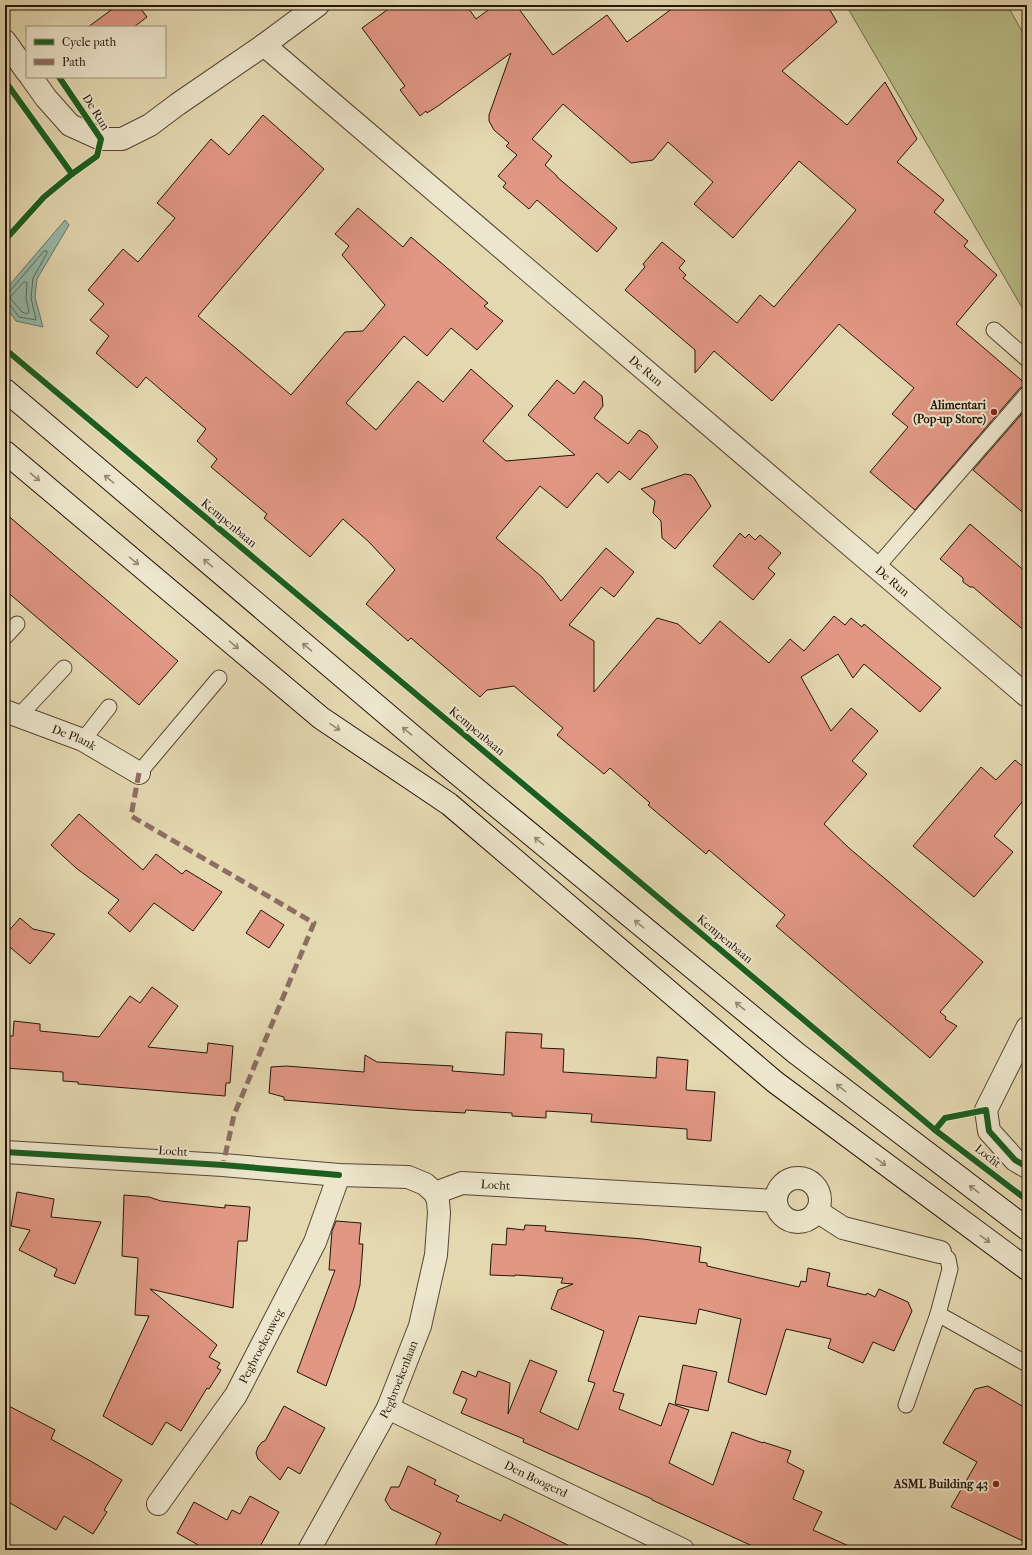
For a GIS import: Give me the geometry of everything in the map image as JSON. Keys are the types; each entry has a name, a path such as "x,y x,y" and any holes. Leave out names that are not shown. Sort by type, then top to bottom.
{"street":[{"name":"De Run","path":"32,78 46,98 70,125 101,139 122,139 150,125 318,5"},
{"path":"5,41 26,71"},
{"name":"De Run","path":"264,45 1027,696"},
{"path":"5,390 436,756 796,1052 872,1112 1027,1229"},
{"path":"5,452 321,718 449,804 775,1082 1027,1269"},
{"name":"De Plank","path":"12,714 83,740 139,773"},
{"path":"1027,1028 986,1110 989,1131 1015,1160 1027,1167"},
{"name":"Locht","path":"5,1152 223,1165 339,1175 408,1177 425,1184 435,1193 462,1183 776,1201"},
{"name":"Pegbroekenweg","path":"158,1504 236,1395 315,1242 339,1175"},
{"path":"795,1178 810,1182 816,1188 819,1195 817,1211 806,1220 800,1222 793,1222 786,1219 777,1208 776,1201 777,1193 781,1186 787,1181 795,1178"},
{"name":"Pegbroekenlaan","path":"309,1550 388,1408 420,1326 434,1262 439,1213 438,1201 435,1193"},
{"path":"817,1211 843,1228 940,1252"},
{"name":"Den Boogerd","path":"388,1408 683,1550"}],"lane":[{"path":"994,330 1027,359"},
{"path":"876,568 1027,394"},
{"path":"5,637 17,624"},
{"path":"12,714 64,668"},
{"path":"139,773 219,678"},
{"path":"83,740 109,707"},
{"path":"906,1405 938,1314 950,1269 948,1259 940,1252"},
{"path":"938,1314 1027,1364"}],"green space":[{"path":"846,5 1007,5 1027,40 1027,316"}],"water":[{"path":"65,220 69,225 37,279 35,297 43,327 16,321 5,305 6,289"}],"building":[{"path":"118,5 138,5 147,17 135,26 89,26"},
{"path":"394,5 466,5 476,19 495,5 516,5 553,55 607,15 627,42 677,5 827,5 837,22 782,71 847,125 885,82 917,139 897,162 944,200 934,212 968,241 964,246 997,275 956,324 1027,385 1020,388 915,510 870,472 908,427 892,414 914,388 839,324 772,401 714,351 695,373 695,350 625,290 645,267 643,264 662,242 685,261 679,268 686,275 683,278 737,323 760,295 774,307 856,210 799,161 733,238 694,204 713,182 668,142 653,160 631,163 563,104 532,139 552,156 545,165 617,228 597,252 537,200 529,209 503,187 506,183 498,176 517,155 506,146 509,143 494,130 489,121 489,115 511,53 438,106 427,113 426,111 420,116 400,90 405,86 362,28"},
{"path":"263,115 324,169 198,316 291,395 345,332 363,331 385,305 342,255 349,246 335,234 358,208 403,247 411,237 488,303 484,306 503,321 477,350 451,328 427,356 404,336 346,403 376,430 418,381 443,402 471,369 513,406 483,441 506,461 575,455 528,415 557,380 574,394 584,381 602,396 603,406 594,418 628,444 639,430 648,435 658,447 630,480 619,471 608,483 597,473 567,508 540,486 496,538 542,577 561,601 606,548 634,572 614,597 601,587 569,625 594,641 594,692 657,618 678,624 700,644 720,621 769,663 790,639 804,651 834,616 845,625 851,618 862,627 864,624 941,688 920,712 864,664 853,678 838,654 801,677 831,731 851,708 878,731 852,761 867,774 824,824 849,848 983,962 940,1012 946,1017 945,1019 957,1026 930,1058 776,926 785,915 709,850 706,854 648,805 650,803 610,768 604,774 557,735 563,728 514,686 487,690 480,697 411,638 408,641 366,604 395,570 369,542 343,519 310,557 264,518 267,514 211,467 217,459 197,441 206,429 146,377 137,388 96,353 109,336 90,320 104,304 88,290 123,249 138,262 175,218 157,203 211,139 229,155"},
{"path":"1027,408 1027,516 973,470"},
{"path":"685,474 691,475 694,478 711,506 675,549 662,538 661,521 653,513 655,501 641,489"},
{"path":"5,513 178,661 139,705 5,590"},
{"path":"970,524 1027,573 1027,633 973,587 970,587 963,582 963,578 940,559"},
{"path":"740,533 745,538 749,534 755,540 760,535 781,553 768,568 775,574 753,600 713,566"},
{"path":"1015,760 1027,770 1027,796 994,836 1013,852 974,897 913,846 981,767 996,780"},
{"path":"79,814 143,870 156,854 182,874 186,870 222,892 193,931 154,903 130,932 108,913 119,900 76,868 51,845"},
{"path":"261,910 284,925 269,948 246,933"},
{"path":"20,918 33,929 55,934 30,964 5,943 5,935"},
{"path":"152,987 178,1006 148,1047 207,1053 208,1043 233,1046 230,1083 226,1083 225,1096 78,1084 78,1082 63,1081 63,1072 5,1068 5,1036 13,1036 14,1021 40,1024 40,1031 99,1037 130,996 140,1003"},
{"path":"506,1032 542,1034 541,1048 564,1049 563,1072 656,1078 657,1057 688,1060 686,1090 715,1092 711,1141 687,1139 687,1129 591,1122 592,1114 546,1111 546,1118 512,1116 512,1113 466,1110 465,1113 410,1110 284,1100 284,1097 269,1093 271,1067 286,1066 364,1072 365,1055 377,1062 453,1066 452,1071 504,1075"},
{"path":"17,1192 54,1199 51,1217 101,1222 75,1284 54,1276 57,1269 19,1250 30,1230 11,1226"},
{"path":"124,1195 149,1197 161,1201 225,1208 225,1205 250,1207 247,1241 238,1241 233,1308 150,1289 217,1345 209,1357 220,1363 217,1368 221,1370 209,1389 207,1388 181,1431 166,1422 152,1445 103,1416 149,1316 135,1315 138,1258 122,1256"},
{"path":"336,1221 361,1223 359,1244 363,1244 360,1285 354,1308 326,1386 297,1372 335,1270 329,1270 332,1231"},
{"path":"525,1225 546,1226 545,1231 643,1239 701,1247 699,1262 707,1263 707,1266 799,1287 801,1281 806,1282 808,1268 830,1273 827,1286 866,1295 867,1293 875,1297 879,1289 908,1302 912,1311 894,1351 873,1342 863,1363 828,1348 831,1339 786,1329 766,1395 728,1382 741,1319 699,1309 696,1324 639,1316 613,1391 624,1394 619,1409 661,1426 669,1403 689,1410 669,1463 713,1485 732,1432 791,1451 787,1462 804,1471 793,1499 822,1512 813,1530 858,1550 761,1550 652,1499 523,1442 524,1439 461,1413 467,1399 453,1393 462,1371 476,1377 478,1371 510,1383 508,1414 530,1360 557,1371 540,1412 578,1430 595,1383 588,1381 604,1331 551,1309 558,1290 573,1284 561,1283 563,1278 490,1275 492,1244 506,1245 507,1228 524,1230"},
{"path":"683,1365 717,1372 708,1411 675,1404"},
{"name":"ASML Building 43","path":"988,1386 1027,1409 1027,1543 951,1507 977,1462 943,1443 975,1389"},
{"path":"5,1404 55,1430 51,1439 122,1480 104,1510 107,1512 93,1534 64,1516 56,1530 5,1500"},
{"path":"284,1406 325,1428 300,1474 288,1467 280,1480 258,1459 256,1453 258,1447 265,1441"},
{"path":"408,1466 436,1480 434,1484 459,1496 456,1501 501,1521 504,1514 578,1550 433,1550 441,1533 391,1509 385,1500 391,1487 399,1487"},
{"path":"250,1496 279,1512 258,1550 207,1550 177,1533 194,1502 227,1520 232,1510 240,1514"}],"marked path":[{"path":"139,773 131,816 314,923 234,1115 223,1165"}],"cycle path":[{"path":"5,240 44,197 97,156 101,139 60,78"},
{"path":"5,81 72,174"},
{"name":"Kempenbaan","path":"5,349 935,1130 1027,1200"},
{"path":"935,1130 945,1118 986,1110 989,1131 1015,1160 1027,1167"},
{"path":"5,1152 223,1165 339,1175"}],"place":[{"name":"Alimentari (Pop-up Store)","path":"994,412"},
{"name":"ASML Building 43","path":"996,1484"}]}
